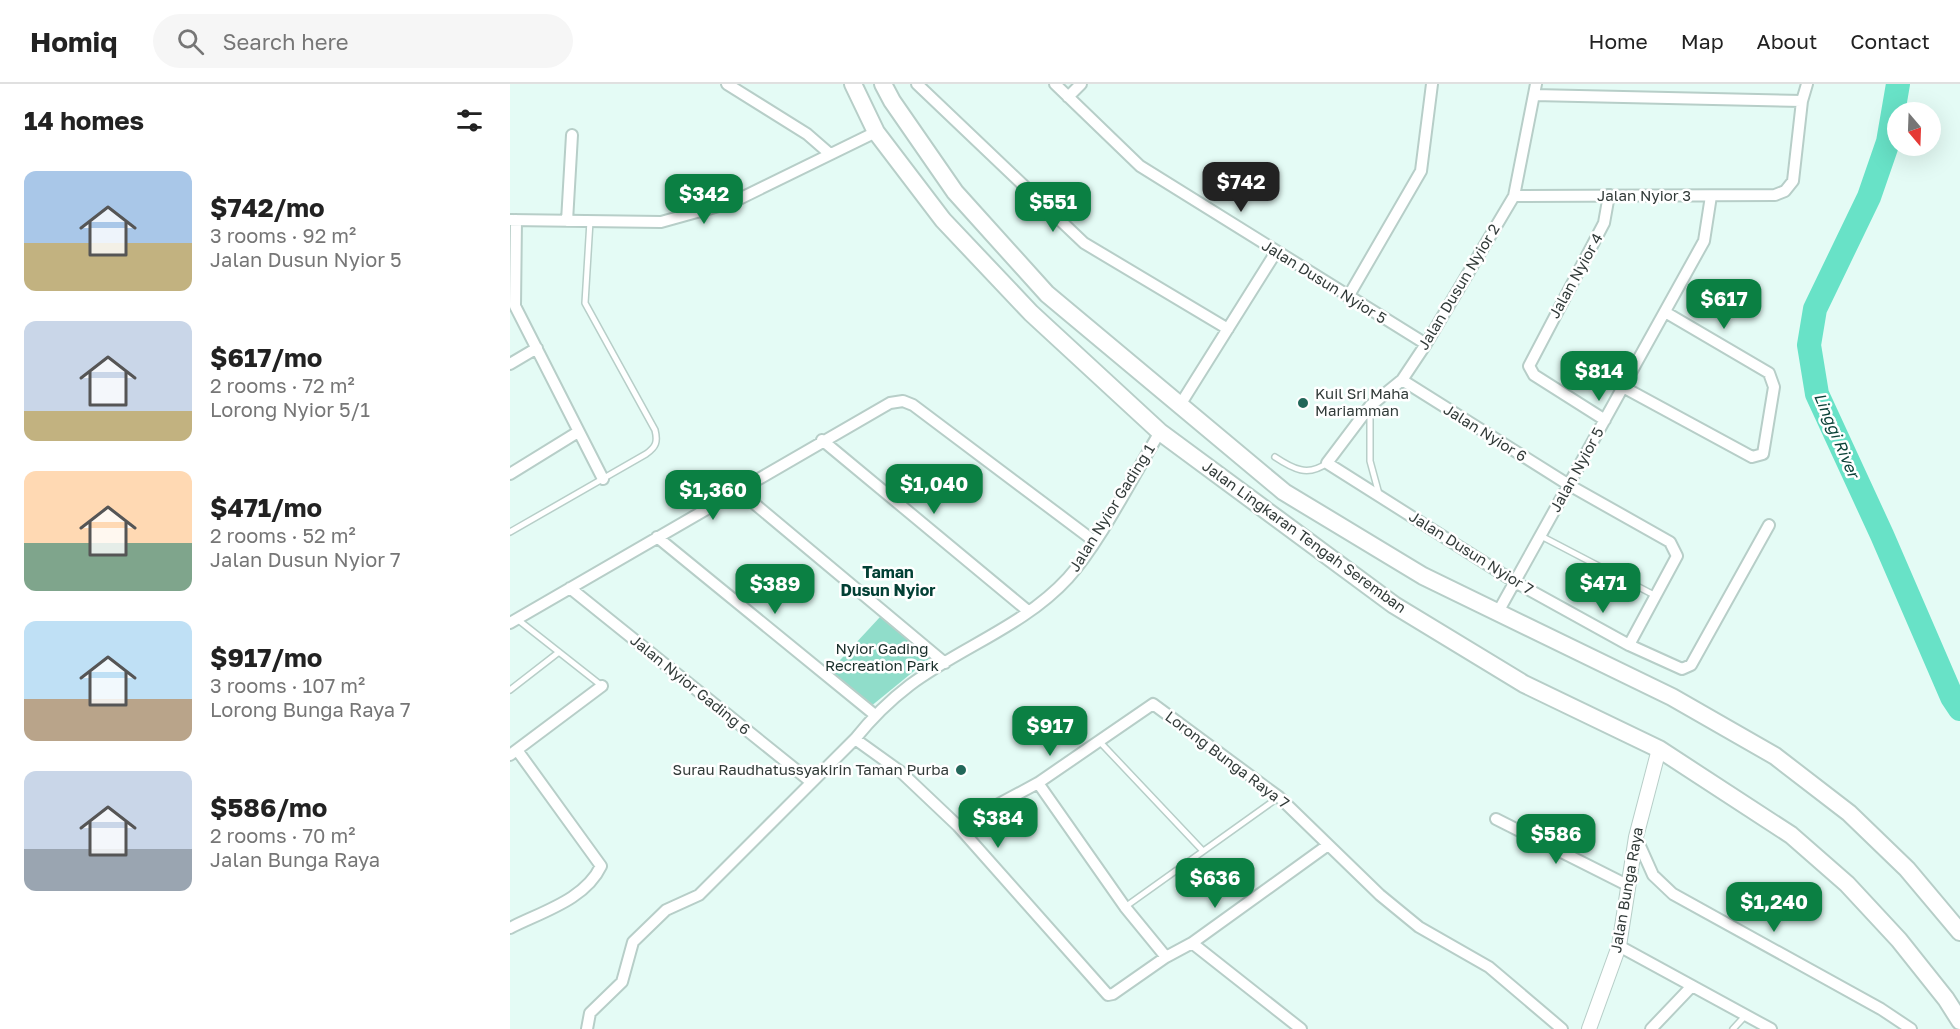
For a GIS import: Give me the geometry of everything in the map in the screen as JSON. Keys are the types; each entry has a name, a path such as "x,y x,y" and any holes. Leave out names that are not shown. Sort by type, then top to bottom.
{"main road":[{"name":"Jalan Lingkaran Tengah Seremban","path":"853,84 876,132 943,220 1023,305 1160,432 1394,605 1524,684 1659,750 1791,836 1847,884 1899,939 1946,999 1960,1021"},
{"name":"Jalan Lingkaran Tengah Seremban","path":"883,84 892,101 955,192 1047,294 1284,492 1423,576 1672,697 1775,756 1849,813 1907,869 1960,932"}],"street":[{"path":"727,84 807,134 830,154"},
{"path":"917,84 1084,243 1228,329"},
{"name":"Jalan Dusun Nyior 5","path":"1055,84 1140,166 1426,344"},
{"path":"1068,96 1081,84"},
{"path":"1348,297 1421,171 1432,84"},
{"path":"1535,89 1802,101 1808,84"},
{"name":"Jalan Dusun Nyior 2","path":"1328,462 1370,406 1402,380 1514,196 1535,89"},
{"name":"Jalan Nyior 3","path":"1514,196 1775,195 1785,191 1793,182 1802,101"},
{"path":"603,479 515,306 513,220 661,222 733,202 876,132"},
{"path":"567,221 572,135"},
{"name":"Jalan Nyior 4","path":"1605,420 1534,375 1529,366 1604,223 1609,195"},
{"name":"Jalan Nyior 5","path":"1498,612 1704,241 1711,196"},
{"path":"1180,405 1276,252"},
{"path":"1623,387 1752,458 1758,457 1765,449 1774,387 1769,373 1665,312"},
{"path":"510,322 523,322"},
{"path":"510,364 537,348"},
{"name":"Jalan Nyior 6","path":"1402,380 1569,485 1670,542 1677,556 1656,596"},
{"path":"514,621 822,440 890,403 903,401 913,405 1094,541"},
{"path":"510,474 578,432"},
{"name":"Jalan Nyior Gading 1","path":"587,1029 590,1013 621,982 633,942 666,910 699,895 810,781 855,739 875,715 910,685 1016,621 1067,578 1094,541 1160,432"},
{"path":"822,440 1028,611"},
{"name":"Jalan Dusun Nyior 7","path":"1328,462 1515,582 1629,645 1682,669 1691,665 1769,525"},
{"path":"738,490 945,663"},
{"path":"657,537 875,715"},
{"name":"Jalan Nyior Gading 6","path":"570,588 810,781"},
{"path":"1629,645 1656,596"},
{"path":"512,924 578,893 595,879 601,866 514,753 602,686"},
{"name":"Lorong Bunga Raya 7","path":"958,826 1038,783 1153,704 1279,797 1380,895 1419,927 1489,967 1562,1029"},
{"path":"855,739 901,772 958,826 1108,995 1192,943 1328,845"},
{"name":"Jalan Bunga Raya","path":"1589,1029 1620,946 1636,837 1659,750"},
{"path":"1038,783 1125,907 1166,957"},
{"path":"1496,819 1629,885"},
{"path":"1636,837 1653,875 1673,894 1881,1009 1911,1029"},
{"path":"1192,943 1301,1029"},
{"path":"1620,946 1771,1029"},
{"path":"1651,1029 1692,986"}],"lane":[{"path":"510,531 646,454 654,448 657,441 655,430 585,303 590,221"},
{"path":"1370,406 1370,461 1380,496"},
{"path":"1275,457 1291,469 1306,472 1328,462"},
{"path":"1540,536 1656,596"},
{"path":"514,621 559,652 602,686"},
{"path":"510,690 559,652"},
{"path":"1099,741 1203,851"},
{"path":"1125,907 1279,797"},
{"path":"1733,1029 1746,1016"}],"green space":[{"name":"Nyior Gading Recreation Park","path":"880,617 930,658 870,707 829,672"}],"waterway":[{"name":"Linggi River","path":"1898,84 1888,142 1869,197 1815,309 1809,345 1817,394 1882,535 1952,697 1960,709"}],"place":[{"name":"Kuil Sri Maha Mariamman","path":"1303,403"},
{"name":"Surau Raudhatussyakirin Taman Purba","path":"961,770"}],"district":[{"name":"Taman Dusun Nyior","path":"888,581"}]}
